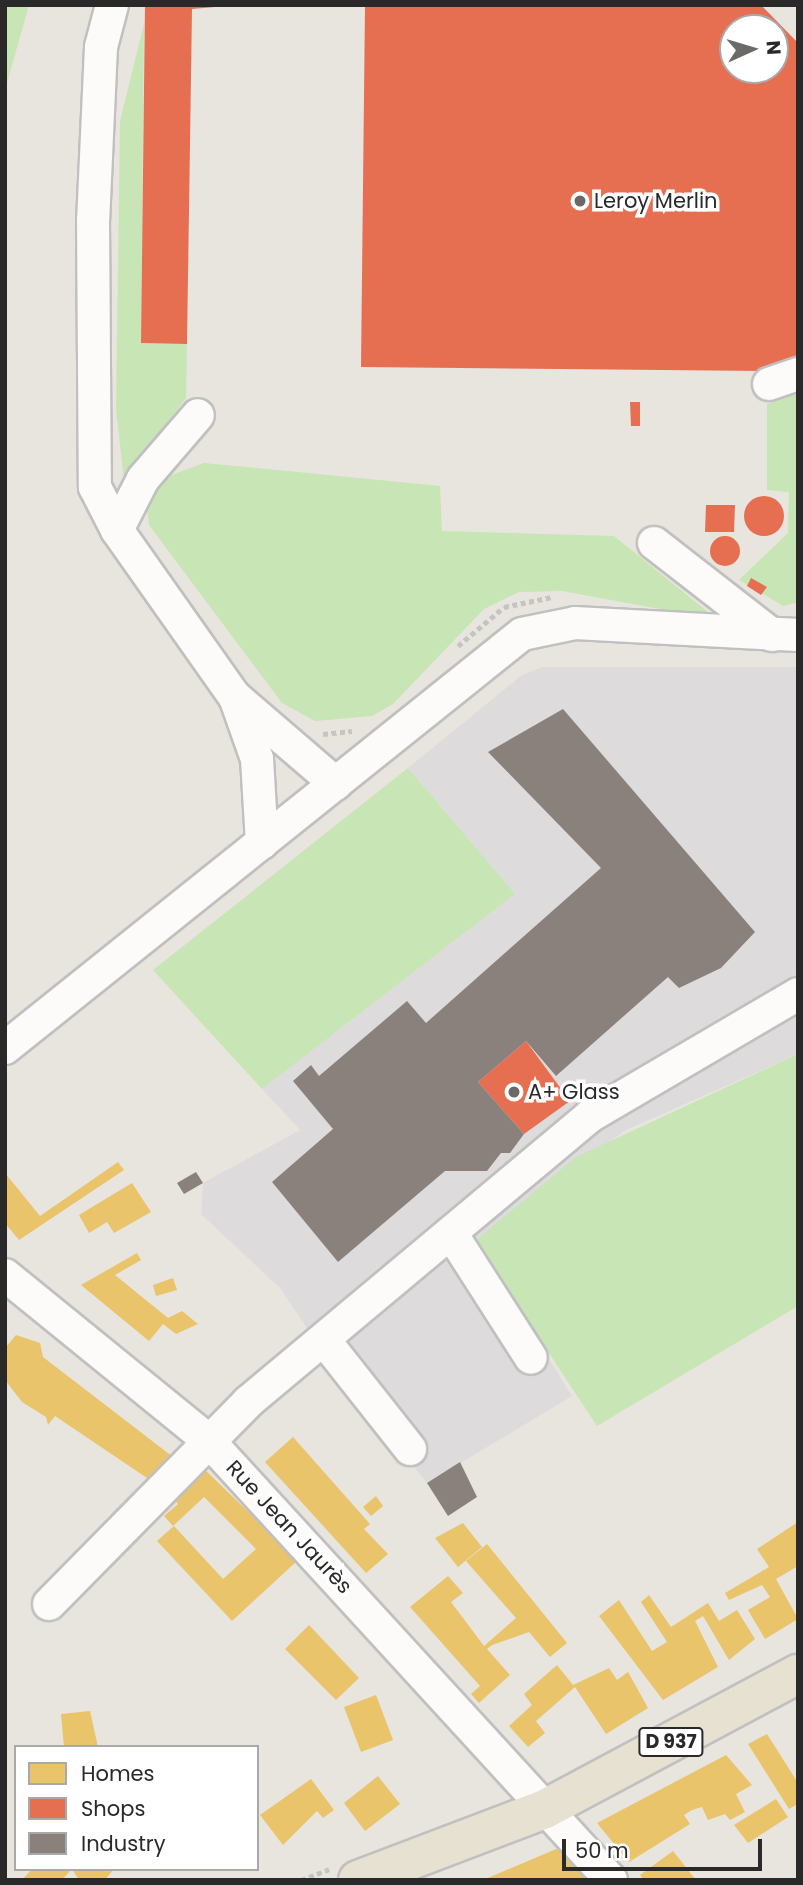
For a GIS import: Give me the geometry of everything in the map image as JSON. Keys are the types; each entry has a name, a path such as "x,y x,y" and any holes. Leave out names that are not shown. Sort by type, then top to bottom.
{"main road":[{"name":"D 937","path":"359,1880 545,1810 798,1674"}],"street":[{"path":"112,5 101,47 93,220 94,487 117,530 235,697 336,784"},
{"path":"117,530 143,479 198,415"},
{"path":"654,542 785,635"},
{"path":"5,1048 522,634 575,623 785,635"},
{"path":"235,697 257,759 262,843"},
{"path":"49,1604 207,1439 590,1116 798,994"},
{"path":"451,1233 531,1358"},
{"name":"Rue Jean Jaurès","path":"5,1275 207,1439 611,1880"},
{"path":"324,1340 410,1449"}],"path":[{"path":"453,650 504,607 566,597"},
{"path":"316,732 356,730"}],"shaded area":[{"path":"543,667 798,667 798,1054 624,1131 476,1241 572,1396 427,1483 339,1376 280,1288 201,1214 203,1183 300,1130 262,1089 515,894 408,768 522,675"}],"green space":[{"path":"5,5 29,5 5,90"},
{"path":"144,24 141,343 187,344 186,398 124,480 116,409 120,121"},
{"path":"798,393 798,602 783,606 739,580 788,533 789,492 767,490 767,404"},
{"path":"204,463 440,486 442,531 614,536 708,612 682,613 562,591 519,592 484,609 393,704 372,716 315,721 282,703 149,525 147,506 166,477"},
{"path":"408,768 515,894 262,1089 153,970"},
{"path":"798,1054 798,1306 597,1426 475,1241 576,1157"}],"building: Homes":[{"path":"118,1162 124,1170 19,1240 5,1223 5,1173 40,1216"},
{"path":"132,1183 151,1212 114,1233 107,1222 89,1233 79,1215"},
{"path":"137,1253 141,1260 115,1275 168,1318 182,1311 198,1324 176,1334 163,1324 149,1341 81,1285"},
{"path":"173,1278 177,1290 156,1296 153,1285"},
{"path":"16,1335 40,1343 43,1357 173,1457 153,1482 55,1416 48,1425 46,1417 22,1402 5,1380 5,1348"},
{"path":"293,1437 370,1524 364,1529 388,1554 366,1573 265,1462"},
{"path":"201,1466 298,1560 232,1621 157,1541 174,1526 223,1579 256,1549 204,1497 173,1526 164,1516 178,1504 170,1496"},
{"path":"376,1496 383,1506 371,1516 363,1507"},
{"path":"798,1522 798,1566 776,1579 798,1619 765,1639 748,1610 770,1597 762,1585 729,1600 725,1593 769,1567 757,1549"},
{"path":"463,1523 482,1547 458,1567 435,1538"},
{"path":"487,1544 567,1643 550,1657 529,1632 492,1645 487,1649 510,1675 479,1703 471,1694 480,1686 410,1607 448,1576 463,1593 451,1602 484,1646 516,1618 466,1561"},
{"path":"649,1595 671,1627 708,1603 719,1621 737,1610 755,1639 729,1660 703,1616 695,1621 718,1667 663,1700 599,1616 619,1600 652,1651 667,1642 641,1602"},
{"path":"309,1625 359,1678 336,1700 285,1649"},
{"path":"557,1665 573,1685 609,1668 617,1680 628,1672 648,1708 606,1734 575,1687 536,1721 545,1733 528,1747 509,1726 532,1705 524,1694"},
{"path":"376,1695 393,1740 361,1752 344,1707"},
{"path":"90,1711 98,1745 64,1745 61,1714"},
{"path":"767,1734 798,1783 798,1804 789,1809 748,1744"},
{"path":"726,1755 752,1785 736,1794 745,1812 730,1820 725,1814 708,1820 702,1807 692,1810 684,1815 690,1824 629,1862 597,1823"},
{"path":"378,1776 400,1804 365,1831 344,1803"},
{"path":"311,1779 334,1810 323,1818 317,1811 283,1845 260,1815"},
{"path":"776,1799 788,1817 748,1843 734,1825"},
{"path":"556,1849 567,1852 591,1880 483,1880"},
{"path":"673,1851 696,1880 644,1880 640,1875"},
{"path":"30,1871 70,1871 62,1880 22,1880"},
{"path":"73,1871 112,1871 105,1880 79,1880"}],"building: Shops":[{"path":"145,5 238,5 192,9 187,344 141,343"},
{"name":"Leroy Merlin","path":"365,5 761,5 770,14 719,14 719,84 789,84 789,34 798,43 798,356 768,371 361,367"},
{"path":"630,402 640,402 640,426 631,426"},
{"path":"764,496 772,497 778,502 783,508 783,524 778,530 772,535 764,536 756,535 750,530 745,524 744,516 745,508 750,502 756,497"},
{"path":"706,505 735,505 734,532 705,532"},
{"path":"725,536 736,540 740,551 736,562 725,566 714,562 710,551 714,540"},
{"path":"751,578 767,587 761,595 747,586"},
{"path":"526,1041 570,1101 524,1134 478,1082"}],"building: Industry":[{"path":"563,709 755,932 721,968 679,988 668,977 556,1076 526,1041 478,1082 524,1134 510,1153 501,1153 487,1171 445,1171 338,1262 272,1182 333,1129 293,1081 311,1065 319,1076 407,1001 426,1023 601,868 488,752"},
{"path":"196,1172 203,1183 184,1194 177,1183"},
{"path":"460,1462 477,1497 448,1516 427,1483"}],"place":[{"name":"Leroy Merlin","path":"580,201"},
{"name":"A+ Glass","path":"514,1092"}]}
